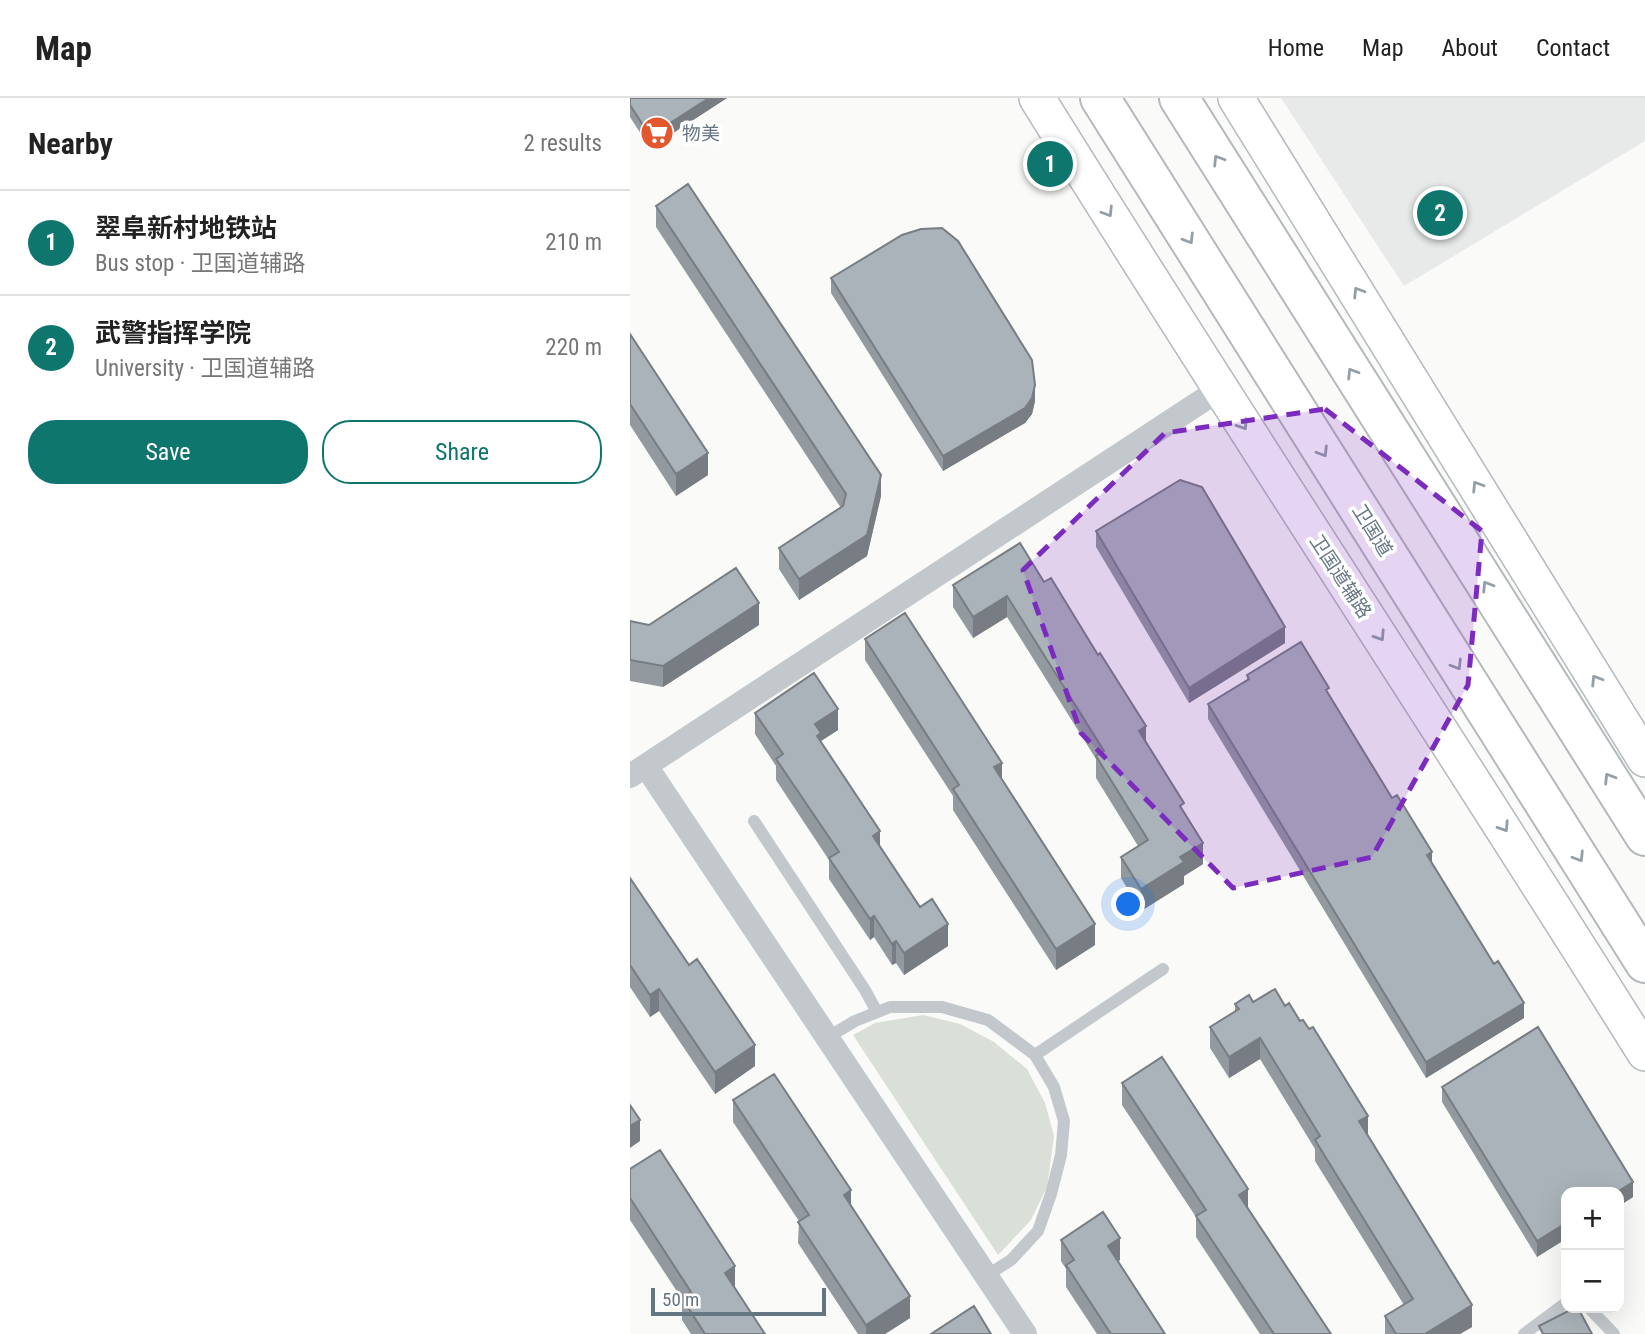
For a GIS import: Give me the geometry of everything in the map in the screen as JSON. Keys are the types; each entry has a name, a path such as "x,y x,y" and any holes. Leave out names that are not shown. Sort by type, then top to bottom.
{"highway":[{"name":"卫国道","path":"1100,98 1645,963"},
{"path":"1179,98 1645,836"}],"main road":[{"name":"卫国道辅路","path":"1037,98 1220,389 1505,829 1645,1053"},
{"path":"1236,98 1645,758"}],"street":[{"path":"1025,1334 828,1038 638,771 1220,389"}],"lane":[{"path":"754,821 877,1012"},
{"path":"1035,1055 1163,969"},
{"path":"828,1038 855,1021 890,1007 942,1007 988,1020 1035,1055 1054,1087 1064,1121 1061,1155 1038,1231 1011,1260 986,1276"},
{"path":"1524,1334 1561,1306"},
{"path":"1594,1313 1614,1334"}],"highlighted area":[{"path":"1325,409 1482,531 1468,685 1372,857 1233,888 1081,733 1023,570 1165,433"}],"shaded area":[{"path":"1281,98 1645,98 1645,141 1404,286"},
{"path":"923,1015 960,1024 994,1042 1027,1069 1045,1103 1054,1136 1047,1187 1031,1220 998,1255 853,1035 875,1023"}],"building":[{"name":"物美","path":"630,98 709,98 650,136 630,105"},
{"path":"688,184 881,475 867,535 799,579 779,548 843,506 846,494 656,206"},
{"path":"942,228 958,241 1032,360 1035,385 1032,398 1025,408 943,456 831,278 902,235 921,229"},
{"path":"630,334 708,453 676,474 630,404"},
{"path":"1180,480 1202,487 1285,627 1189,688 1096,531"},
{"path":"1020,543 1044,582 1051,578 1146,726 1139,731 1184,803 1180,806 1203,843 1180,857 1184,862 1141,889 1121,857 1148,840 1096,756 1104,751 1007,596 973,617 953,585"},
{"path":"736,568 759,603 663,666 630,660 630,621 649,625"},
{"path":"905,613 1002,763 994,767 1095,924 1056,949 953,789 959,785 865,639"},
{"path":"1301,642 1329,688 1326,690 1392,798 1397,795 1432,852 1427,855 1494,964 1498,961 1524,1003 1426,1062 1208,704 1249,679 1247,675"},
{"path":"814,673 838,709 815,724 821,733 817,736 880,831 873,836 920,907 932,899 948,924 904,953 896,941 892,944 874,916 870,919 829,858 839,852 776,759 783,754 755,713"},
{"path":"630,878 689,965 697,959 755,1045 715,1072 659,989 650,995 630,965"},
{"path":"1275,989 1285,1006 1289,1003 1300,1021 1303,1020 1309,1029 1313,1027 1368,1116 1359,1121 1472,1305 1425,1334 1396,1334 1385,1316 1413,1299 1315,1140 1320,1136 1260,1038 1229,1057 1210,1027 1239,1009 1235,1004 1249,995 1253,1002"},
{"path":"1538,1027 1633,1182 1624,1188 1561,1187 1561,1226 1537,1241 1442,1087"},
{"path":"1162,1057 1248,1189 1239,1195 1331,1334 1274,1334 1196,1216 1206,1210 1122,1083"},
{"path":"774,1074 851,1190 844,1195 910,1296 866,1325 798,1222 809,1215 733,1100"},
{"path":"630,1105 640,1120 630,1126"},
{"path":"660,1150 735,1266 725,1273 765,1334 705,1334 682,1298 691,1292 630,1198 630,1169"},
{"path":"1103,1212 1120,1238 1108,1246 1165,1334 1111,1334 1066,1265 1074,1260 1061,1240"},
{"path":"974,1306 991,1334 931,1334"},
{"path":"1564,1313 1581,1313 1592,1334 1543,1334 1539,1326"}],"place":[{"name":"物美","path":"657,133"},
{"name":"翠阜新村地铁站","path":"1050,164"},
{"name":"武警指挥学院","path":"1440,213"}]}
